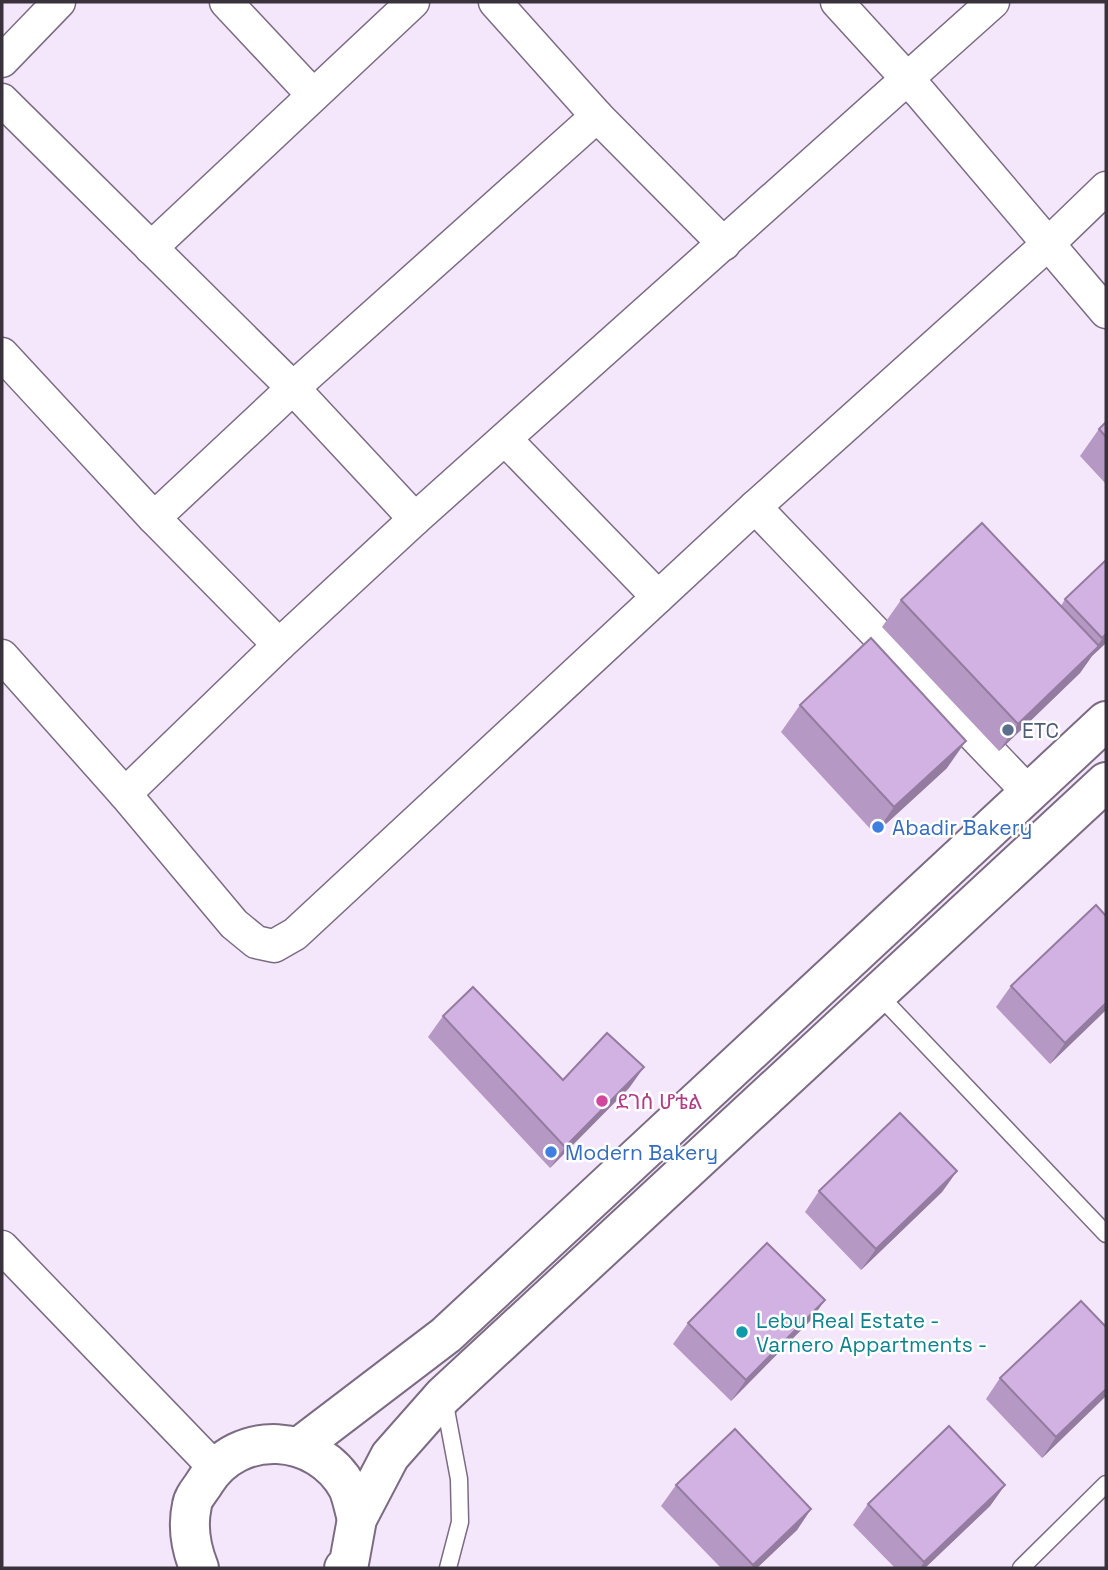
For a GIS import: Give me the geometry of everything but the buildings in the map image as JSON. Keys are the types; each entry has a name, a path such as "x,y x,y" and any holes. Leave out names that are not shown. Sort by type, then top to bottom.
{"main road":[{"path":"299,1447 446,1335 1106,721"},
{"path":"344,1568 349,1563 357,1519 390,1456 443,1396 1106,782"},
{"path":"187,1561 192,1503 214,1467 239,1450 269,1443 299,1447 327,1462 348,1488 357,1519"}],"street":[{"path":"2,61 58,2"},
{"path":"226,2 313,95"},
{"path":"151,248 413,2"},
{"path":"495,2 597,116 724,244"},
{"path":"837,2 908,79 1106,312"},
{"path":"125,794 279,645 415,519 993,2"},
{"path":"2,100 293,388 415,519"},
{"path":"154,518 293,388 597,116"},
{"path":"2,656 125,794 234,924 256,942 274,946 295,934 755,507 1048,244 1106,188"},
{"path":"2,354 154,518 279,645"},
{"path":"506,440 658,597"},
{"path":"755,507 1030,794"},
{"path":"2,1247 214,1467"}],"lane":[{"path":"877,993 1106,1234"},
{"path":"443,1396 459,1479 460,1522 448,1568"},
{"path":"1021,1568 1106,1483"}],"place":[{"name":"ETC","path":"1008,730"},
{"name":"Abadir Bakery","path":"878,827"},
{"name":"ደገሰ ሆቴል","path":"602,1101"},
{"name":"Modern Bakery","path":"551,1152"},
{"name":"Lebu Real Estate - Varnero Appartments -","path":"742,1332"}]}
